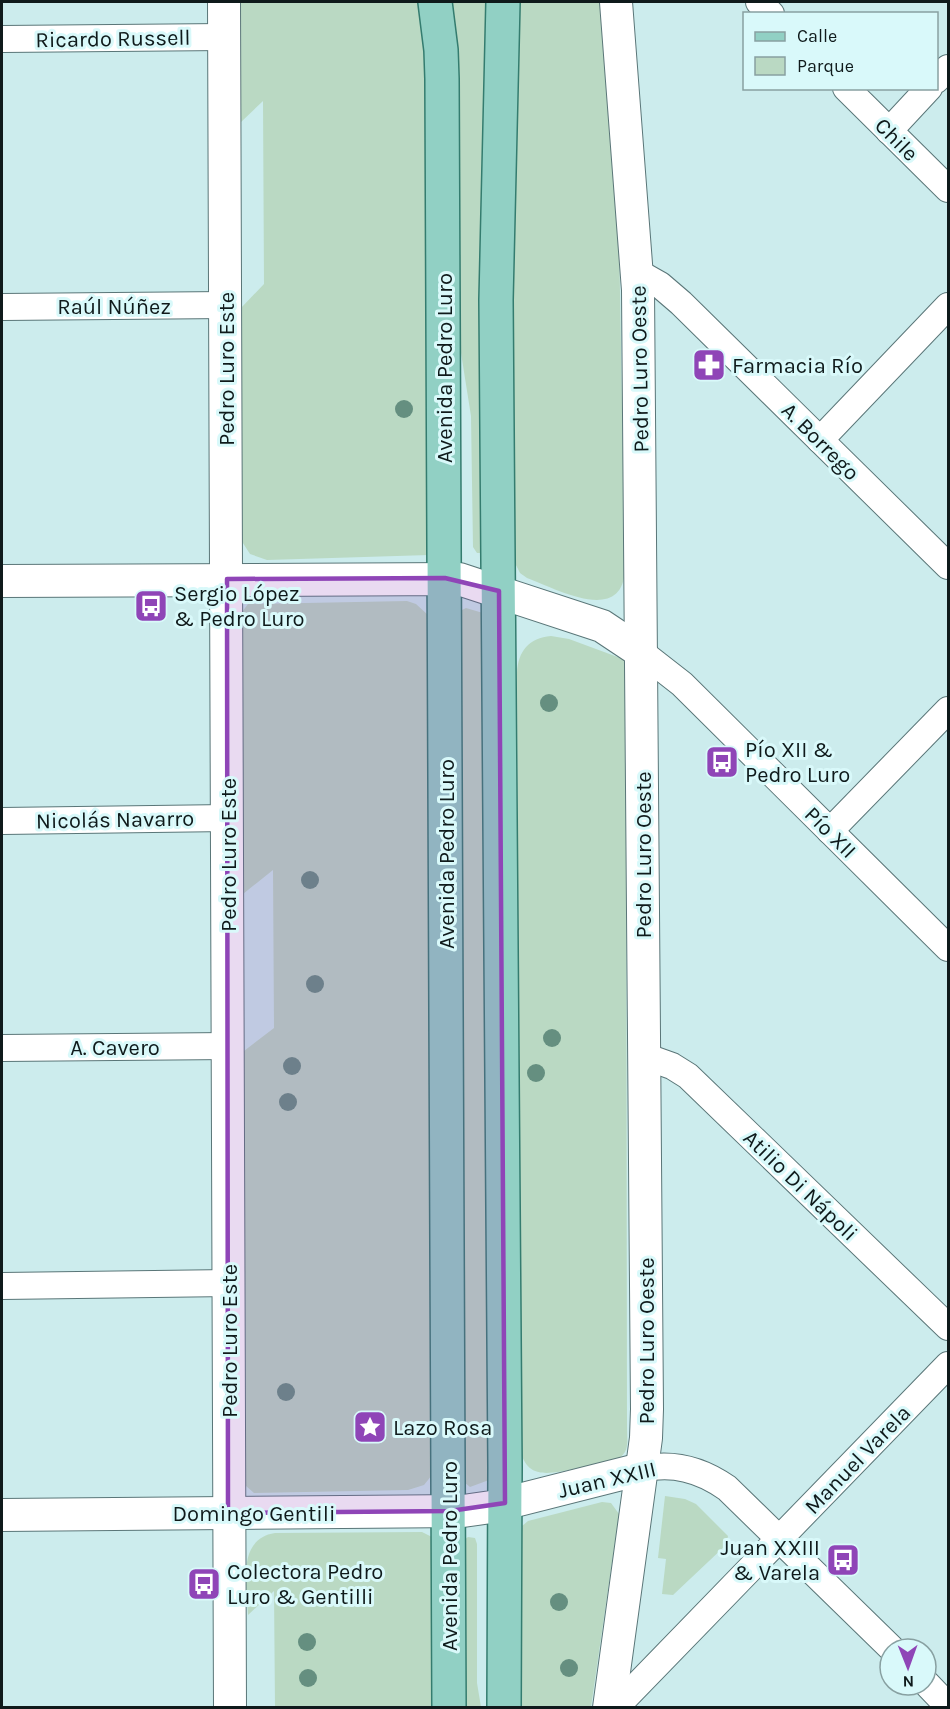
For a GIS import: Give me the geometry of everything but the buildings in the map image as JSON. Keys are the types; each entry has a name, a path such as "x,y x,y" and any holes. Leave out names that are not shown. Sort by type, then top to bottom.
{"main road":[{"name":"Avenida Pedro Luro","path":"435,2 442,65 450,1511 449,1707"},
{"path":"503,2 496,290 505,1503 504,1707"}],"street":[{"name":"Pedro Luro Este","path":"224,2 230,1707"},
{"name":"Pedro Luro Oeste","path":"609,1707 647,1417 637,272 616,2"},
{"name":"Ricardo Russell","path":"2,39 224,37"},
{"name":"Chile","path":"848,90 948,189"},
{"path":"889,130 927,90"},
{"name":"A. Borrego","path":"637,272 660,285 681,303 948,566"},
{"name":"Raúl Núñez","path":"2,307 225,305"},
{"path":"820,440 948,306"},
{"name":"Pío XII","path":"2,581 459,579 602,626 618,635 682,684 948,948"},
{"path":"602,626 614,625 626,619 636,608 641,596"},
{"path":"830,831 948,710"},
{"name":"Nicolás Navarro","path":"2,821 228,818"},
{"name":"A. Cavero","path":"2,1048 229,1046"},
{"name":"Atilio Di Nápoli","path":"644,1056 672,1066 688,1076 948,1327"},
{"path":"2,1286 230,1283"},
{"name":"Manuel Varela","path":"615,1707 948,1365"},
{"name":"Juan XXIII","path":"505,1503 641,1468 675,1466 707,1475 727,1488 880,1637"},
{"name":"Domingo Gentili","path":"2,1515 450,1511 505,1503"}],"highlighted area":[{"path":"445,578 499,591 505,1503 450,1511 228,1513 227,579"}],"green space":[{"path":"240,2 420,2 426,35 429,555 267,560 250,554 241,540 240,309 264,284 263,101 240,123"},
{"path":"451,2 487,2 482,553 477,553 473,547 471,416 458,334 459,70"},
{"path":"518,2 600,2 619,237 625,570 621,587 612,596 600,600 570,595 527,578 520,573 514,561 511,345"},
{"path":"407,601 416,604 428,615 432,1475 424,1485 408,1490 254,1493 246,1486 244,1051 274,1028 273,870 243,894 242,612 248,604"},
{"path":"466,608 483,613 489,1480 470,1487 464,1482 460,611"},
{"path":"543,637 569,639 623,659 626,666 627,1448 622,1456 612,1462 547,1473 533,1470 527,1465 520,1447 517,673 522,652 526,647"},
{"path":"665,1496 685,1499 696,1504 728,1536 726,1545 673,1595 662,1594 666,1559 658,1558"},
{"path":"602,1502 611,1503 619,1514 591,1707 519,1708 521,1527 528,1521"},
{"path":"422,1532 434,1538 437,1707 275,1707 274,1591 248,1615 246,1565 254,1544 263,1537 275,1533"},
{"path":"468,1537 475,1538 477,1544 477,1683 481,1707 463,1708 464,1540"}],"place":[{"name":"Farmacia Río","path":"709,365"},
{"name":"Sergio López & Pedro Luro","path":"151,606"},
{"name":"Pío XII & Pedro Luro","path":"722,762"},
{"name":"Lazo Rosa","path":"370,1427"},
{"name":"Juan XXIII & Varela","path":"843,1560"},
{"name":"Colectora Pedro Luro & Gentilli","path":"204,1584"}]}
